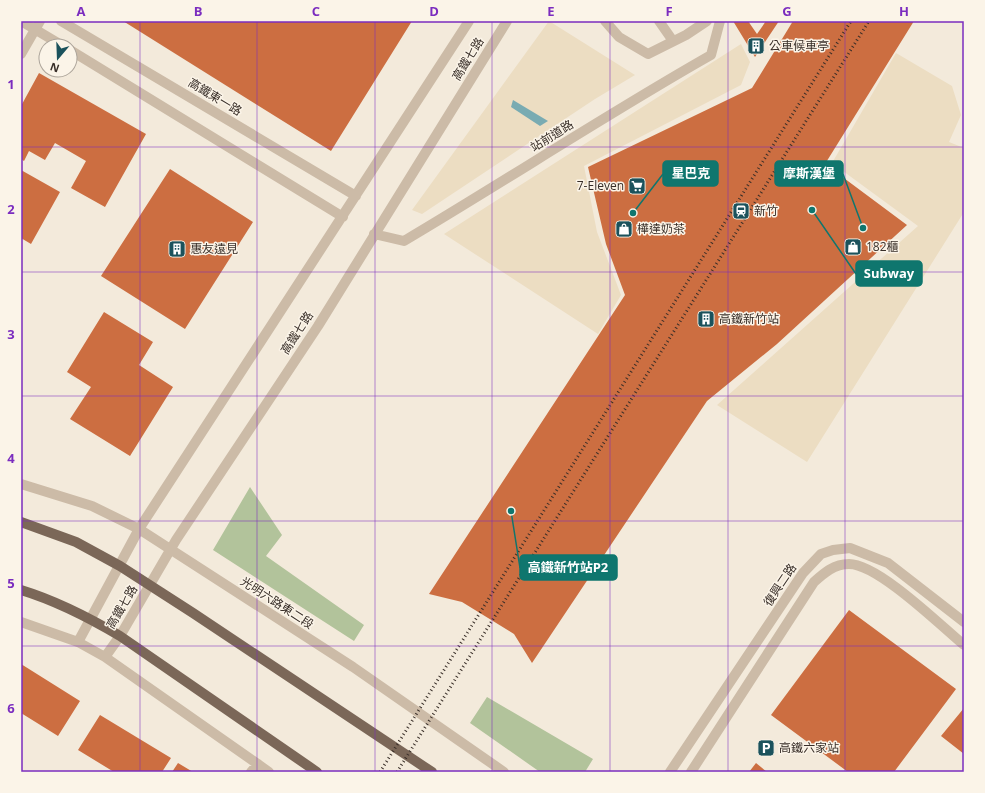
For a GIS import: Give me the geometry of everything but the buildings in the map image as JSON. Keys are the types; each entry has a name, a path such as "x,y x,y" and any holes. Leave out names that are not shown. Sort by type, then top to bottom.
{"main road":[{"path":"21,522 76,542 120,566 432,772"},
{"path":"21,590 51,599 92,619 120,636 317,772"}],"street":[{"path":"21,21 38,25 54,38"},
{"name":"高鐵東一路","path":"61,21 356,196"},
{"name":"高鐵七路","path":"78,642 92,619 139,529 469,21"},
{"name":"高鐵七路","path":"105,657 120,636 171,549 318,326 507,21"},
{"path":"604,21 618,37 648,54 686,35 707,21"},
{"path":"659,21 673,41"},
{"name":"站前道路","path":"374,234 404,241 570,141 641,94 711,54 720,21"},
{"path":"21,54 38,25"},
{"path":"78,55 343,217"},
{"name":"光明六路東二段","path":"21,484 92,506 139,529 352,667 504,772"},
{"name":"復興二路","path":"670,772 803,573 821,554 833,550 850,548 888,563 964,622"},
{"path":"691,772 814,582 830,569 849,564 868,569 889,582 964,645"},
{"path":"21,622 78,642 105,657 255,768 269,772"}],"green space":[{"path":"250,487 282,535 266,556 364,625 354,641 213,550"},
{"path":"487,697 593,759 585,772 540,772 470,723"}],"shaded area":[{"path":"549,21 635,75 595,99 422,214 412,210"},
{"path":"741,44 750,62 741,85 584,166 597,232 621,295 598,334 444,234"},
{"path":"896,53 952,86 961,115 949,142 964,148 964,212 807,462 717,405 918,226 832,163"}],"water":[{"path":"513,100 548,121 540,126 511,107"}],"railway":[{"path":"380,772 851,21"},
{"path":"397,772 869,21"}],"place":[{"name":"公車候車亭","path":"756,46"},
{"name":"7-Eleven","path":"637,186"},
{"name":"Subway","path":"812,210"},
{"name":"新竹","path":"741,211"},
{"name":"星巴克","path":"633,213"},
{"name":"摩斯漢堡","path":"863,228"},
{"name":"樺達奶茶","path":"624,229"},
{"name":"182櫃","path":"853,247"},
{"name":"惠友遠見","path":"177,249"},
{"name":"高鐵新竹站","path":"706,319"},
{"name":"高鐵新竹站P2","path":"511,511"},
{"name":"高鐵六家站","path":"766,748"}]}
